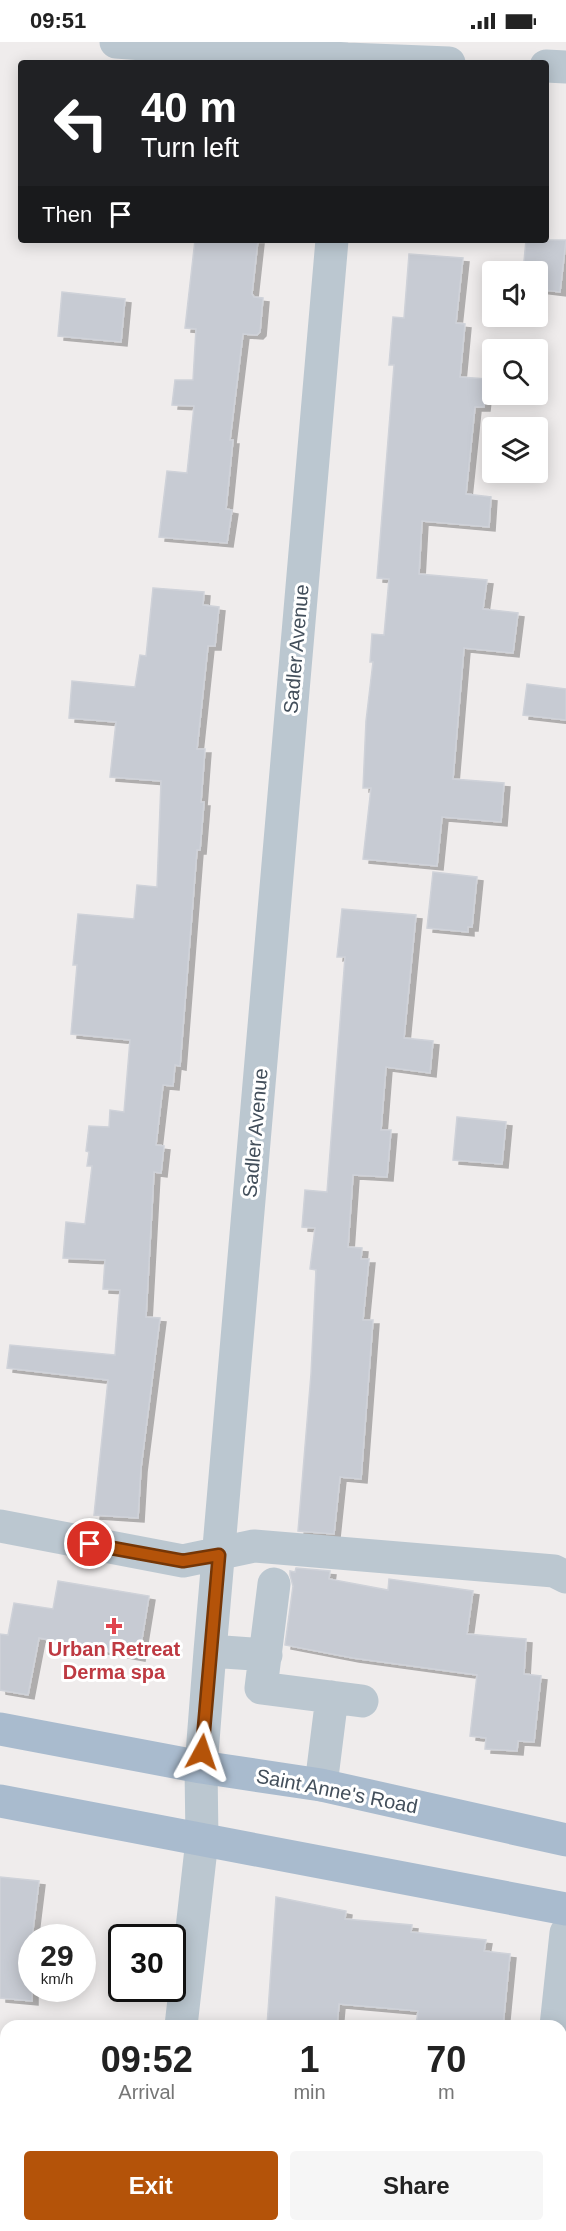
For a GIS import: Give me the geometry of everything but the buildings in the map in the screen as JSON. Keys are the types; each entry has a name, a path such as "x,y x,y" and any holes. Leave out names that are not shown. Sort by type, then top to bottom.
{"main road":[{"name":"Saint Anne's Road","path":"0,1730 201,1767 321,1785 566,1840"},
{"path":"0,1801 566,1909"}],"street":[{"path":"116,42 411,60"},
{"path":"549,66 566,67"},
{"name":"Sadler Avenue","path":"182,2020 202,1840 201,1767 210,1651 332,243"},
{"path":"0,1526 183,1561 254,1546 554,1571 566,1577"},
{"path":"274,1584 261,1688 347,1699 321,1785"},
{"path":"210,1651 266,1655"},
{"path":"557,2020 566,1933"}],"place":[{"name":"Urban Retreat Derma spa","path":"114,1626"}],"route":[{"path":"90,1544 183,1561 219,1555 202,1752"}]}
